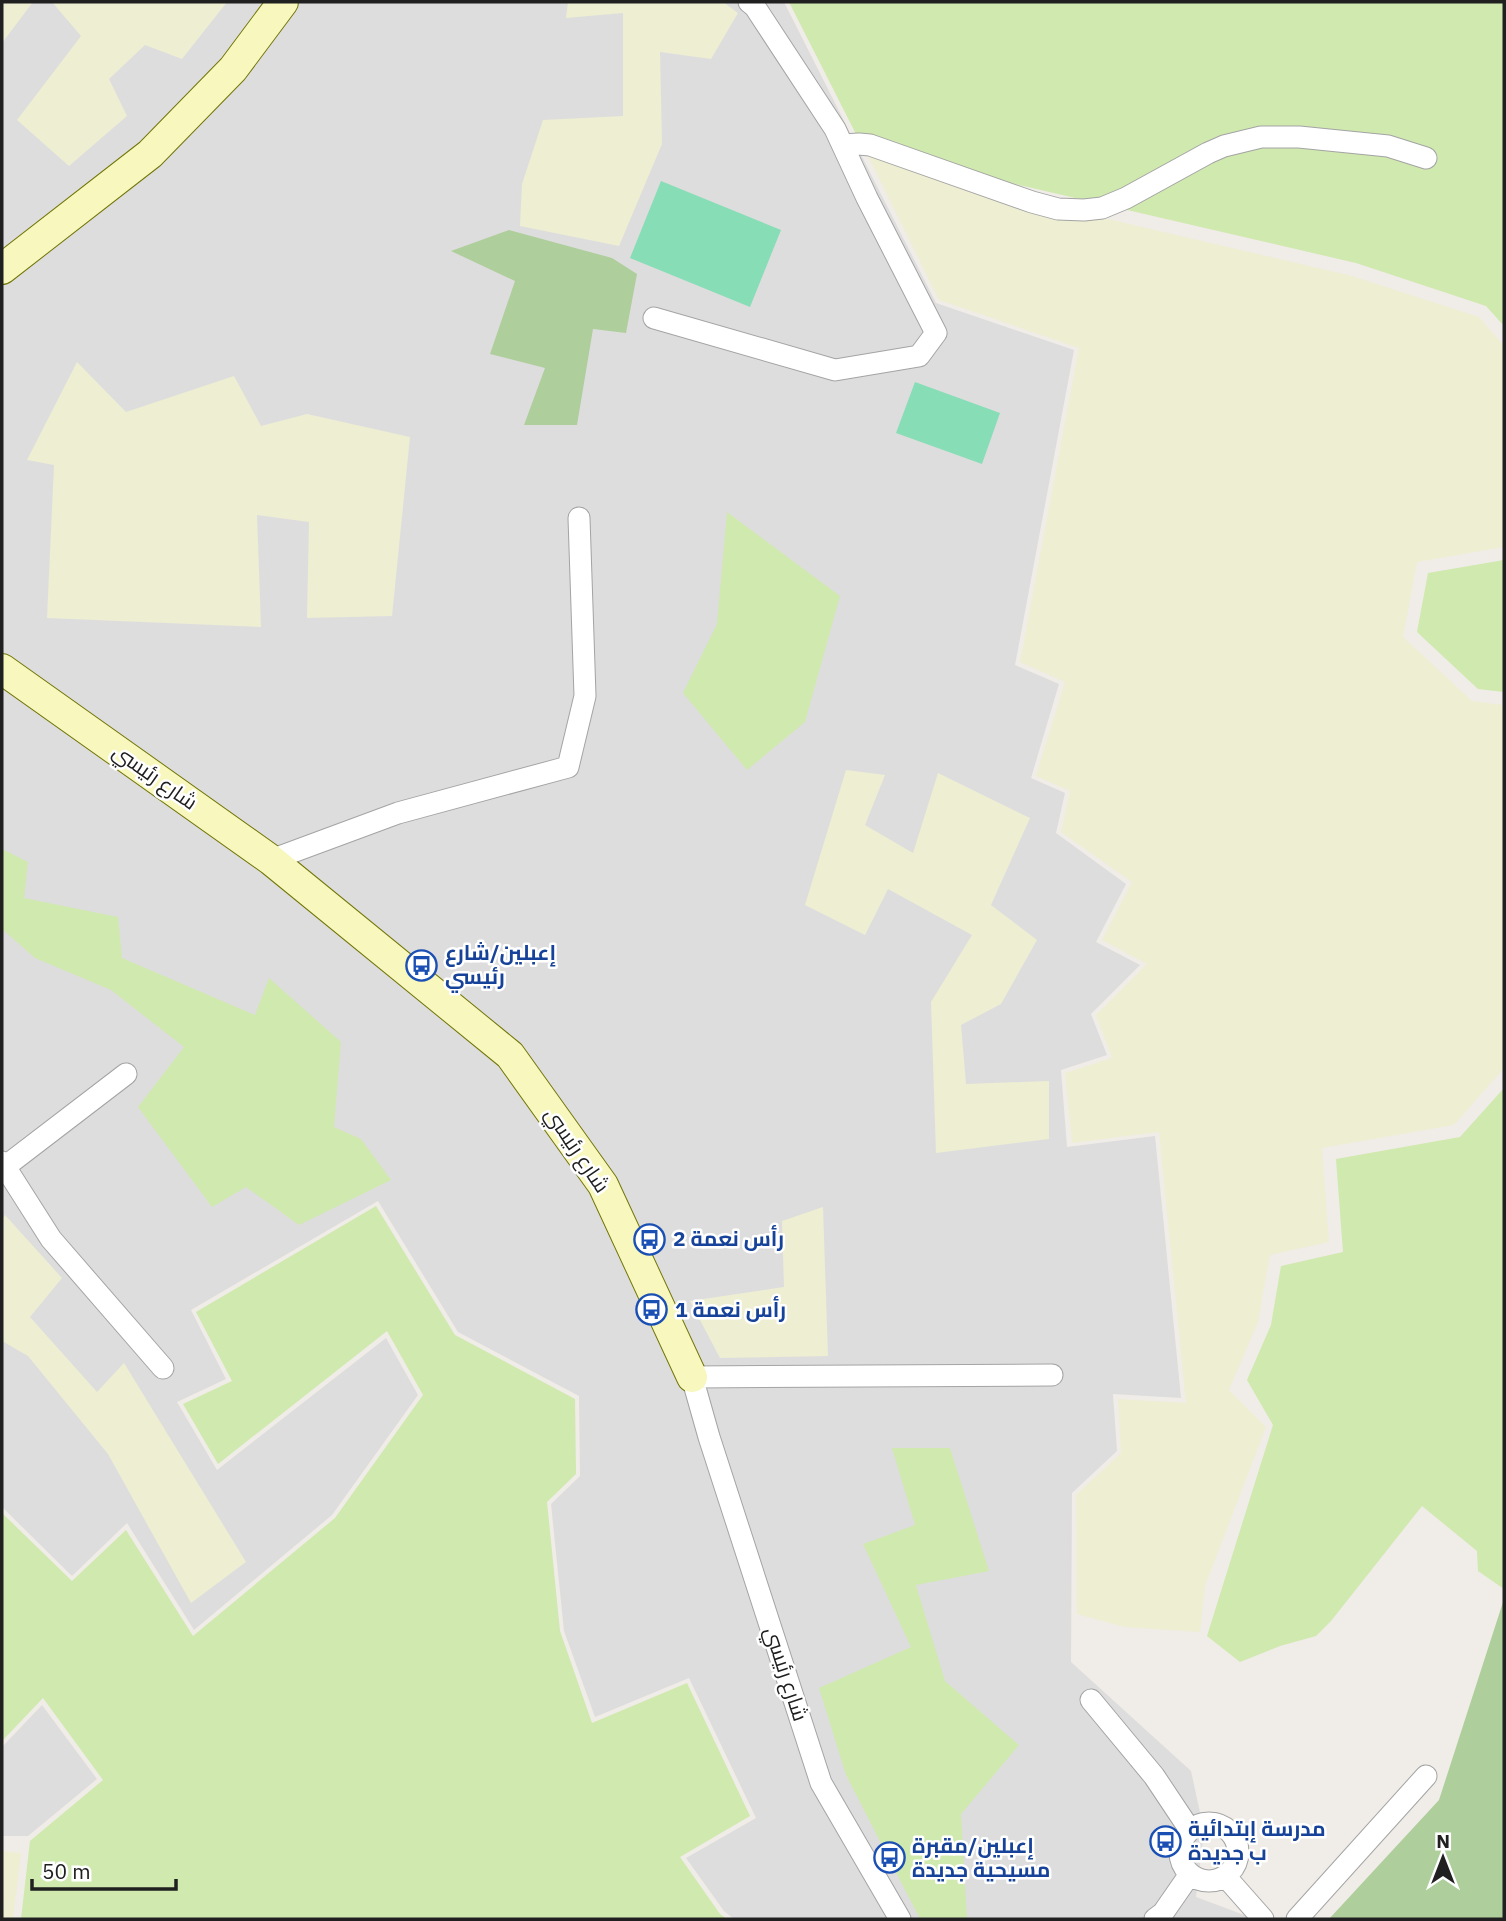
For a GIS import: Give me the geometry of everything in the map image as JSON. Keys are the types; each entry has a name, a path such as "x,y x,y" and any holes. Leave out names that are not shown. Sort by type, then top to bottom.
{"street":[{"path":"2,269 150,154 233,69 283,2"},
{"path":"654,318 835,370 919,356 936,332 828,118 755,7 749,2"},
{"path":"842,145 870,145 1032,202 1058,209 1084,211 1102,208 1126,198 1224,146 1261,138 1299,137 1388,146 1426,158"},
{"path":"271,860 398,813 568,767 585,696 579,519"},
{"name":"شارع رئيسي","path":"2,668 271,860 510,1055 603,1185 692,1377 821,1783 900,1919"},
{"path":"125,1073 3,1166 51,1239 163,1368"},
{"path":"692,1377 1052,1375"},
{"path":"1091,1700 1154,1776 1190,1830"},
{"path":"1297,1919 1426,1776"},
{"path":"1217,1824 1232,1835 1238,1852 1232,1869 1225,1876 1207,1881 1190,1874 1180,1857 1180,1847 1190,1830 1198,1825 1217,1824"},
{"path":"1155,1919 1163,1913 1190,1874"},
{"path":"1225,1876 1263,1919"}],"shaded area":[{"path":"2,2 784,2 936,303 1074,350 1015,665 1059,684 1031,778 1065,793 1056,833 1126,884 1096,942 1140,965 1091,1014 1107,1055 1061,1070 1067,1147 1155,1136 1181,1398 1113,1394 1117,1451 1072,1493 1071,1662 1191,1771 1204,1831 1196,1897 1255,1919 734,1919 724,1911 686,1858 756,1818 689,1678 595,1717 564,1631 551,1504 580,1476 579,1396 458,1332 378,1201 191,1310 226,1379 177,1402 217,1470 386,1338 418,1395 332,1515 194,1630 127,1523 72,1576 2,1507"},
{"path":"42,1705 97,1779 28,1836 2,1836 2,1747"}],"green space":[{"path":"2,2 33,2 2,43"},
{"path":"52,2 227,2 182,59 145,45 109,79 127,116 69,166 17,120 81,36"},
{"path":"568,2 723,2 738,13 711,59 660,52 662,144 619,246 520,226 522,184 543,120 623,116 623,13 566,18"},
{"path":"789,2 1504,2 1504,326 1486,306 1356,263 954,170 856,134"},
{"path":"866,152 950,182 1352,276 1479,317 1504,346 1504,547 1417,562 1403,637 1472,701 1504,705 1504,1068 1454,1125 1322,1148 1329,1242 1270,1255 1258,1322 1229,1390 1266,1427 1205,1586 1200,1632 1124,1627 1077,1614 1076,1495 1121,1453 1118,1399 1186,1403 1159,1132 1072,1143 1065,1073 1112,1058 1096,1015 1147,964 1102,940 1132,882 1061,832 1070,791 1036,776 1065,682 1020,662 1079,348 939,300"},
{"path":"661,181 781,230 750,307 630,258"},
{"path":"509,230 612,258 637,274 626,333 593,329 577,425 524,425 545,368 490,354 515,281 451,251"},
{"path":"77,362 126,412 234,376 261,426 307,414 410,437 392,616 307,618 309,522 257,515 261,627 47,618 54,465 27,460"},
{"path":"915,382 1000,413 982,464 896,433"},
{"path":"727,512 840,596 805,722 747,770 683,693 717,624"},
{"path":"1504,560 1504,692 1478,689 1417,632 1428,573"},
{"path":"846,770 885,775 865,825 913,853 938,773 1030,818 991,905 1037,940 1001,1004 961,1025 966,1084 1049,1081 1049,1139 936,1153 931,1002 972,935 888,889 865,935 805,905"},
{"path":"2,849 28,862 24,898 118,917 122,958 255,1015 269,978 341,1042 334,1127 361,1139 391,1180 299,1225 246,1187 212,1207 138,1107 184,1047 111,990 35,958 2,929"},
{"path":"1504,1088 1504,1589 1478,1571 1477,1551 1422,1506 1331,1621 1316,1636 1280,1646 1240,1662 1207,1636 1273,1425 1247,1380 1271,1325 1281,1266 1343,1252 1336,1159 1460,1137"},
{"path":"376,1206 455,1335 575,1399 576,1474 547,1502 560,1631 592,1723 687,1683 750,1816 680,1857 720,1914 727,1919 21,1919 30,1841 103,1780 43,1698 2,1741 2,1513 72,1581 126,1530 193,1636 335,1518 423,1395 387,1331 218,1464 183,1404 232,1381 196,1312"},
{"path":"823,1207 828,1356 720,1358 690,1301 784,1287 782,1221"},
{"path":"5,1215 62,1278 30,1317 97,1392 124,1363 246,1562 191,1603 108,1454 28,1356 2,1341 2,1220"},
{"path":"892,1448 950,1448 989,1571 916,1585 945,1681 1019,1745 961,1814 967,1919 920,1919 846,1775 819,1688 911,1647 863,1544 915,1525"},
{"path":"1504,1599 1504,1919 1329,1919 1439,1800"},
{"path":"2,1851 21,1853 13,1919 2,1919"}],"place":[{"name":"إعبلين/شارع رئيسي","path":"422,965"},
{"name":"رأس نعمة 2","path":"650,1239"},
{"name":"رأس نعمة 1","path":"652,1310"},
{"name":"مدرسة إبتدائية ب جديدة","path":"1165,1841"},
{"name":"إعبلين/مقبرة مسيحية جديدة","path":"889,1858"}]}
